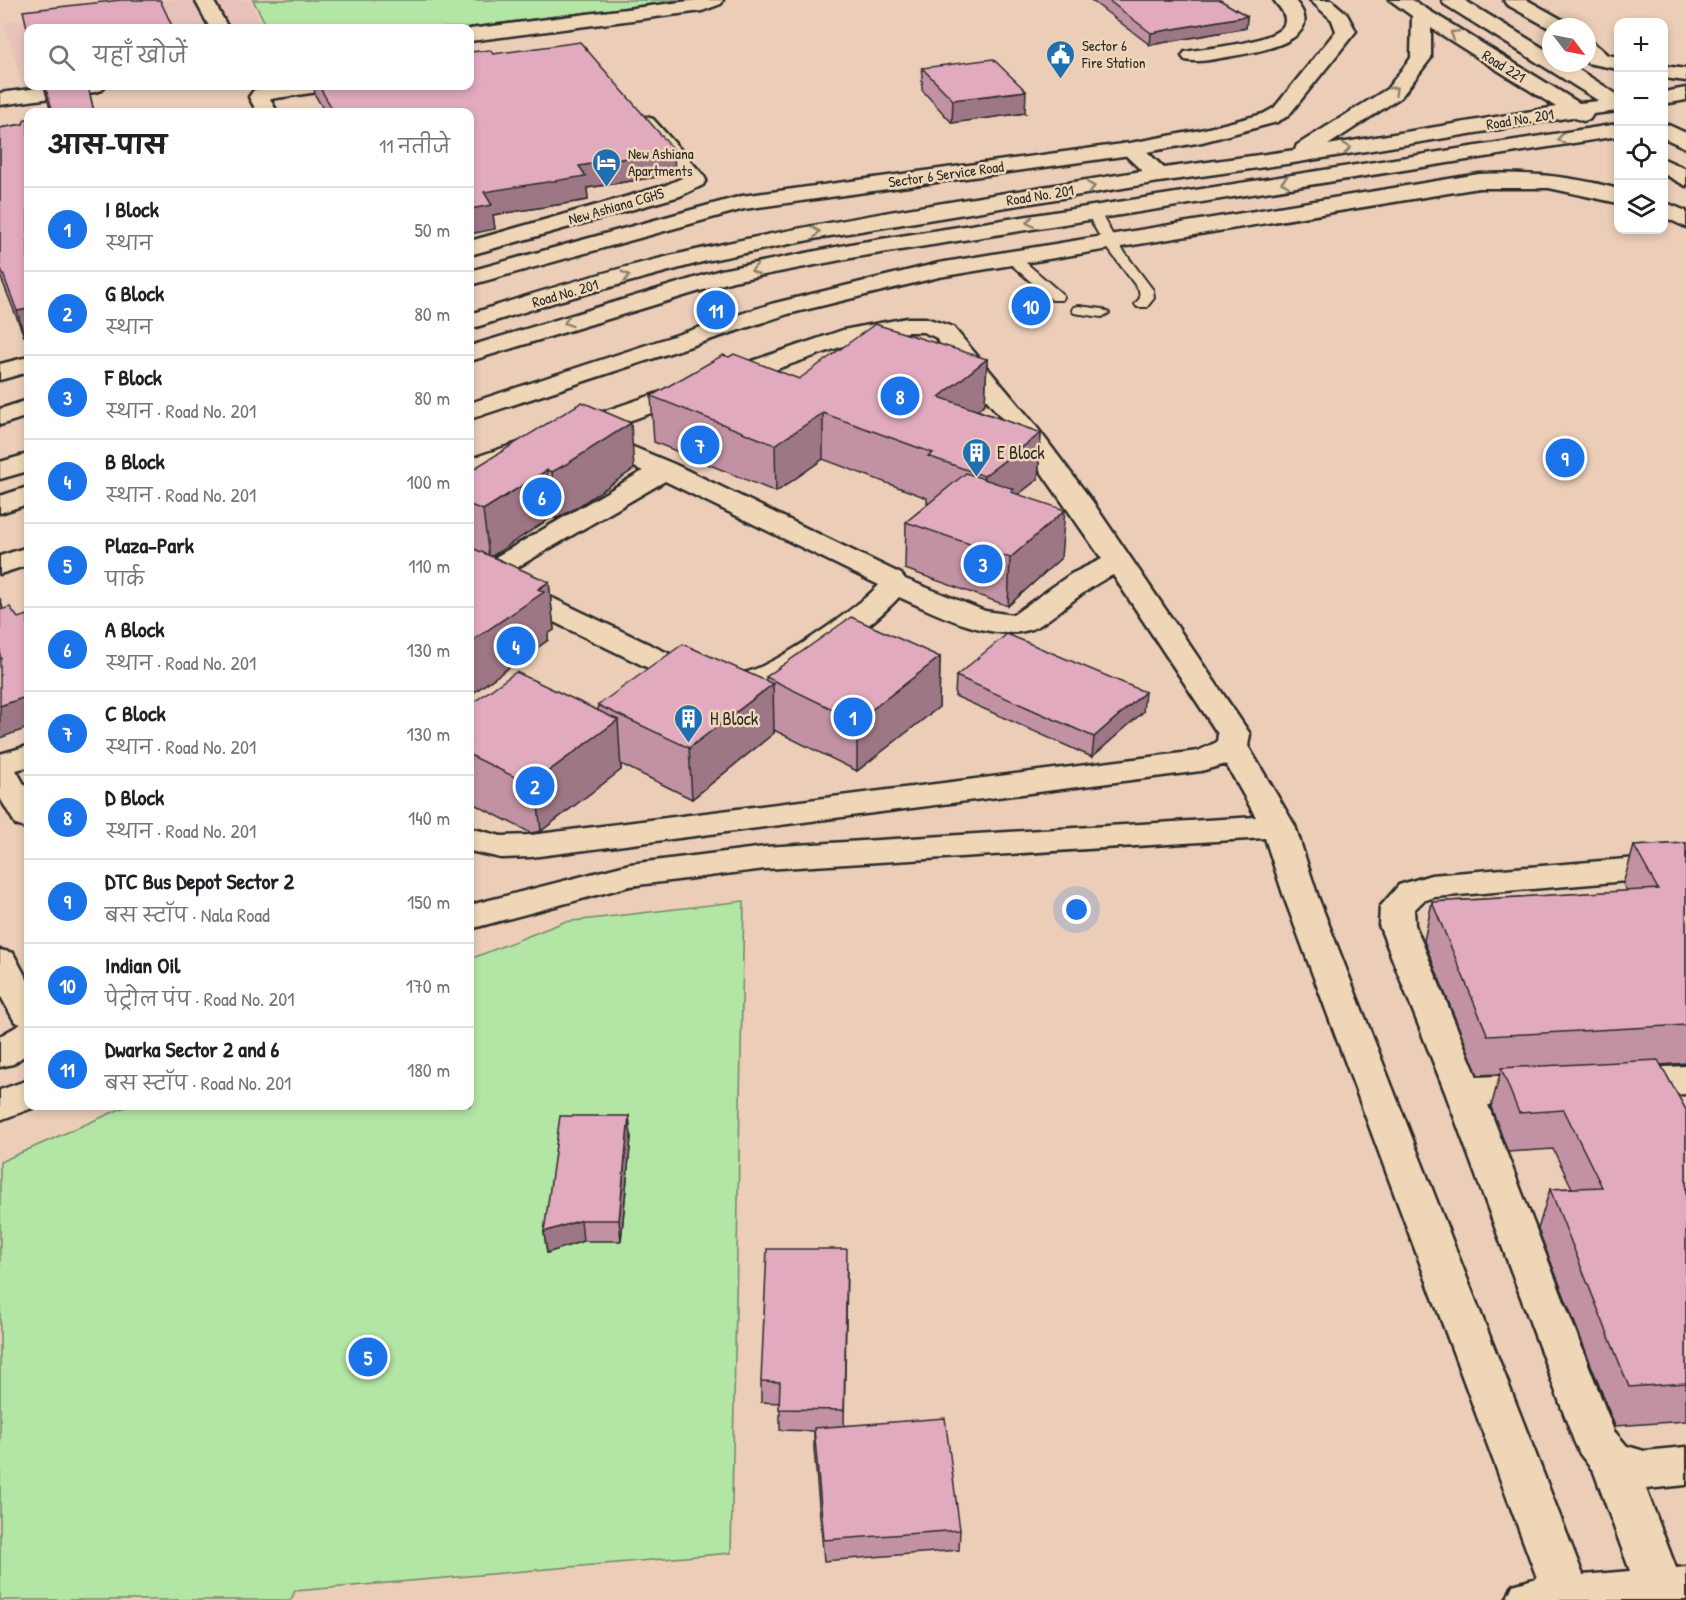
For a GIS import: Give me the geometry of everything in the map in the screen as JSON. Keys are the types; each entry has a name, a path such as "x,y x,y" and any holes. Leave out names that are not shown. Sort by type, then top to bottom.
{"street":[{"path":"204,0 217,24"},
{"path":"474,34 702,5 714,0"},
{"path":"1192,56 1263,44 1284,35 1292,29 1295,20 1290,8 1283,0"},
{"name":"Sector 6 Service Road","path":"474,277 742,203 1130,149 1202,136 1270,118 1281,112 1346,31 1338,13 1319,0"},
{"name":"Road 221","path":"1399,0 1614,132"},
{"path":"1451,0 1542,56"},
{"path":"1513,0 1545,18"},
{"path":"1293,157 1394,93 1421,58 1421,14"},
{"path":"1498,28 1542,44"},
{"path":"1568,72 1614,101"},
{"path":"1668,73 1686,75"},
{"path":"0,99 66,90"},
{"path":"265,108 260,97 261,94 290,90"},
{"path":"1668,97 1686,94"},
{"name":"New Ashiana CGHS","path":"474,247 672,191 695,180 629,104"},
{"name":"Road No. 201","path":"474,321 547,297 704,255 824,230 1614,105"},
{"path":"1668,122 1686,119"},
{"path":"1668,131 1686,142"},
{"name":"Road No. 201","path":"474,353 729,275 937,237 1093,212 1614,133"},
{"path":"1130,149 1159,176"},
{"path":"1668,168 1686,179"},
{"path":"1356,171 1381,197"},
{"path":"474,410 780,309 939,270 1479,181 1518,178 1568,185 1614,195"},
{"path":"1171,200 1287,233"},
{"path":"1668,210 1686,214"},
{"path":"1668,211 1686,220"},
{"path":"937,237 976,264"},
{"path":"474,467 852,335 897,326 926,325 944,332 967,358 1082,507 1234,734 1232,746 1278,826 1549,1599 1673,1589 1612,1462 1596,1441 1464,1092 1397,925 1396,907 1411,893 1431,886 1686,865"},
{"path":"0,372 24,366"},
{"path":"0,417 24,409"},
{"path":"559,436 664,470 891,580 895,585 972,616 999,624 1017,624 1035,615 1087,576 1119,563"},
{"path":"0,471 24,463"},
{"path":"476,573 507,560 664,470"},
{"path":"0,505 24,496"},
{"path":"0,566 24,557"},
{"path":"476,573 688,675 726,684 749,682 777,671 862,614 889,593 895,585"},
{"path":"474,841 486,846 513,849 553,842 1201,761 1220,755 1232,746"},
{"path":"24,758 0,767 24,811"},
{"path":"474,916 630,875 765,858 1278,826"},
{"path":"0,962 24,1005"},
{"path":"0,1054 24,1038"},
{"path":"1464,1092 1686,1080"},
{"path":"0,1106 24,1096"},
{"path":"1612,1462 1644,1470 1686,1466"}],"lane":[{"path":"1093,212 1110,242 1146,290 1147,298 1142,304"},
{"path":"1012,258 1057,297"},
{"path":"1078,310 1102,313"}],"shaded area":[{"path":"147,0 249,0 262,24 24,24 24,87 4,23"}],"green space":[{"path":"253,0 684,0 474,26 474,24 266,24"},
{"path":"744,901 731,1553 295,1591 291,1600 0,1600 0,1162 118,1110 474,1110 474,957 564,922"}],"building":[{"path":"121,0 160,0 171,24 26,24 23,11"},
{"path":"1108,0 1220,0 1247,16 1151,33"},
{"path":"580,42 674,150 579,166 586,176 484,192 492,205 474,208 474,108 332,108 321,90 474,90 474,52 490,50 493,54"},
{"path":"993,59 1026,91 953,100 922,68"},
{"path":"46,90 89,90 93,108 52,108"},
{"path":"24,122 24,310 17,311 0,266 0,128 23,124"},
{"path":"875,324 987,359 939,397 1041,433 984,476 928,456 933,453 823,413 775,445 651,396 723,355 729,357 734,354 799,379"},
{"path":"582,402 631,423 570,462 552,472 547,470 483,510 474,507 474,469"},
{"path":"966,473 1014,489 1011,492 1065,510 1010,558 906,522"},
{"path":"474,549 549,582 538,589 544,592 474,639"},
{"path":"10,607 18,618 24,616 24,697 0,706 1,658 0,610"},
{"path":"851,617 940,657 857,721 766,677"},
{"path":"1007,634 1145,692 1094,737 956,676"},
{"path":"683,644 773,684 689,748 598,705"},
{"path":"516,672 618,720 535,781 525,782 474,757 474,702"},
{"path":"1686,843 1686,1025 1488,1036 1432,902 1658,889 1634,846"},
{"path":"1658,1060 1686,1110 1686,1383 1629,1387 1550,1189 1602,1187 1564,1110 1519,1113 1501,1068"},
{"path":"560,1116 629,1116 619,1220 581,1220 544,1232"},
{"path":"767,1249 847,1249 844,1410 779,1409 780,1382 761,1381"},
{"path":"945,1418 960,1530 824,1540 814,1428"}],"place":[{"name":"Sector 6 Fire Station","path":"1061,80"},
{"name":"New Ashiana Apartments","path":"607,188"},
{"name":"Indian Oil","path":"1031,306"},
{"name":"Dwarka Sector 2 and 6","path":"716,310"},
{"name":"D Block","path":"900,396"},
{"name":"C Block","path":"700,445"},
{"name":"DTC Bus Depot Sector 2","path":"1565,458"},
{"name":"E Block","path":"976,478"},
{"name":"A Block","path":"542,497"},
{"name":"F Block","path":"983,564"},
{"name":"B Block","path":"516,646"},
{"name":"I Block","path":"853,717"},
{"name":"H Block","path":"689,744"},
{"name":"G Block","path":"535,786"},
{"name":"Plaza-Park","path":"368,1357"}]}
